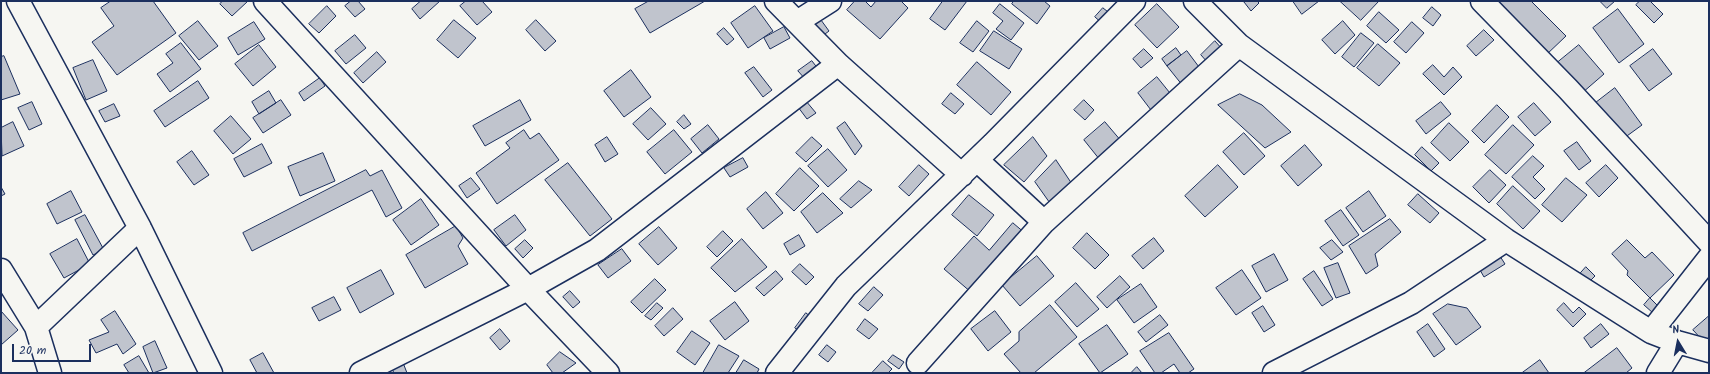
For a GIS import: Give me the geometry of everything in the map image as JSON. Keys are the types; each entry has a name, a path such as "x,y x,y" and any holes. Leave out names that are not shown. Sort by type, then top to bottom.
{"street":[{"path":"18,1 140,228 211,373"},
{"path":"265,1 528,289 608,373"},
{"path":"776,1 838,64 962,175"},
{"path":"797,22 830,1"},
{"path":"776,373 846,286 962,175 1134,1"},
{"path":"1195,1 1239,44 1506,240 1650,332 1709,351"},
{"path":"1482,1 1568,89 1709,242"},
{"path":"918,363 1049,216 1239,44"},
{"path":"361,373 528,289 597,250 838,64"},
{"path":"977,160 1044,222"},
{"path":"36,327 140,228"},
{"path":"1274,373 1411,303 1506,240"},
{"path":"1650,332 1709,258"},
{"path":"1,270 36,327 50,373"},
{"path":"1658,373 1678,342"}],"building":[{"path":"111,1 153,1 176,33 117,75 92,42 114,26 101,8"},
{"path":"223,1 248,1 232,16 220,4"},
{"path":"351,1 358,1 365,9 355,17 345,6"},
{"path":"421,1 440,1 420,19 412,9"},
{"path":"466,1 482,1 492,12 477,25 460,6"},
{"path":"649,1 705,1 650,33 635,9"},
{"path":"855,1 865,1 871,7 876,1 901,1 908,8 880,39 847,10"},
{"path":"943,1 967,1 945,30 930,19"},
{"path":"1014,1 1044,1 1050,6 1037,24 1012,4"},
{"path":"1257,1 1259,3 1251,11 1244,2"},
{"path":"1293,1 1319,1 1302,14"},
{"path":"1340,1 1379,1 1361,20"},
{"path":"1491,1 1531,1 1566,36 1545,56"},
{"path":"1600,1 1615,1 1607,8"},
{"path":"1640,1 1650,1 1663,14 1654,23 1636,5"},
{"path":"1000,4 1024,23 1011,40 996,29 1003,21 993,13"},
{"path":"1157,4 1179,27 1157,48 1135,25"},
{"path":"327,6 336,16 319,33 309,24"},
{"path":"755,6 773,31 748,48 731,23"},
{"path":"1432,7 1441,15 1433,26 1423,18"},
{"path":"1103,8 1112,15 1104,25 1095,17"},
{"path":"1618,9 1644,44 1619,63 1593,28"},
{"path":"1379,12 1399,30 1386,43 1367,26"},
{"path":"454,20 476,38 458,58 437,40"},
{"path":"536,20 556,41 545,51 526,30"},
{"path":"821,20 829,31 817,40 809,29"},
{"path":"198,21 218,46 199,60 179,36"},
{"path":"977,21 989,31 973,52 960,43"},
{"path":"1343,21 1355,35 1335,54 1322,40"},
{"path":"254,22 265,39 238,55 228,38"},
{"path":"1412,22 1424,33 1406,53 1394,42"},
{"path":"784,27 790,38 770,49 764,38"},
{"path":"724,28 734,39 727,45 717,34"},
{"path":"1484,30 1494,40 1476,56 1467,46"},
{"path":"994,31 1022,49 1009,69 980,51"},
{"path":"1361,33 1374,43 1354,67 1342,57"},
{"path":"355,35 366,48 346,64 335,51"},
{"path":"1215,41 1223,50 1208,63 1201,55"},
{"path":"181,43 201,69 170,92 157,74 173,63 166,54"},
{"path":"1378,44 1400,63 1379,86 1357,68"},
{"path":"259,45 276,67 253,86 235,64"},
{"path":"1579,45 1604,74 1582,93 1557,63"},
{"path":"1176,48 1181,55 1167,66 1162,59"},
{"path":"1144,49 1153,58 1141,68 1133,59"},
{"path":"1653,49 1672,74 1649,91 1630,66"},
{"path":"1187,51 1202,71 1183,86 1167,66"},
{"path":"377,52 386,62 363,83 354,73"},
{"path":"4,56 20,94 1,100 1,57"},
{"path":"93,60 107,91 86,100 73,68"},
{"path":"812,61 819,70 806,80 798,71"},
{"path":"977,62 1011,92 991,115 957,85"},
{"path":"1433,65 1444,77 1453,67 1462,77 1444,95 1423,74"},
{"path":"754,67 772,90 763,97 745,73"},
{"path":"631,70 651,97 624,117 604,91"},
{"path":"1157,77 1174,98 1154,114 1138,93"},
{"path":"320,78 325,86 304,101 299,93"},
{"path":"198,81 209,98 165,127 154,111"},
{"path":"1615,88 1642,125 1620,141 1593,105"},
{"path":"269,91 276,103 259,114 252,102"},
{"path":"951,93 964,104 955,114 942,104"},
{"path":"1240,94 1262,105 1291,132 1265,148 1218,105"},
{"path":"281,100 291,115 263,133 253,118"},
{"path":"520,100 531,120 485,146 473,126"},
{"path":"1084,100 1094,110 1085,120 1074,110"},
{"path":"806,101 816,113 807,119 798,107"},
{"path":"32,102 42,124 29,130 18,108"},
{"path":"1441,102 1451,114 1426,134 1416,121"},
{"path":"1534,103 1551,122 1535,136 1518,117"},
{"path":"114,104 120,116 105,122 99,111"},
{"path":"1497,105 1509,117 1484,143 1472,131"},
{"path":"651,108 666,124 648,140 633,124"},
{"path":"684,115 691,124 684,129 677,122"},
{"path":"231,116 251,139 233,154 214,131"},
{"path":"13,122 24,146 2,156 1,128"},
{"path":"845,122 862,146 855,155 837,128"},
{"path":"1105,122 1122,142 1100,160 1084,140"},
{"path":"1449,123 1469,142 1450,161 1431,143"},
{"path":"708,125 719,139 702,153 691,139"},
{"path":"1513,125 1534,145 1506,174 1485,155"},
{"path":"524,130 530,139 539,133 559,160 497,204 476,173 510,148 506,143"},
{"path":"674,130 692,152 665,174 647,152"},
{"path":"1244,133 1265,156 1244,175 1223,152"},
{"path":"607,137 618,154 605,162 595,145"},
{"path":"812,137 822,146 806,162 796,153"},
{"path":"1033,137 1047,156 1024,182 1004,165"},
{"path":"1577,142 1591,161 1579,170 1564,151"},
{"path":"262,144 272,163 244,177 234,159"},
{"path":"1305,145 1322,165 1298,186 1281,166"},
{"path":"1422,147 1439,163 1431,171 1415,155"},
{"path":"828,149 847,170 828,187 808,166"},
{"path":"192,151 209,175 194,185 177,162"},
{"path":"323,153 335,181 300,196 288,167"},
{"path":"1533,156 1544,166 1533,177 1545,189 1535,199 1512,177"},
{"path":"743,158 748,167 730,177 724,168"},
{"path":"1056,160 1072,184 1052,206 1035,182"},
{"path":"568,163 612,219 590,236 545,180"},
{"path":"919,165 929,174 909,196 899,187"},
{"path":"1218,165 1238,187 1205,217 1185,196"},
{"path":"1606,165 1618,178 1599,197 1586,183"},
{"path":"800,168 819,186 794,211 776,194"},
{"path":"366,170 370,176 382,170 402,208 386,217 372,190 252,251 243,233"},
{"path":"1490,170 1506,185 1489,203 1473,187"},
{"path":"471,178 480,189 467,198 459,186"},
{"path":"1566,178 1587,195 1562,222 1542,205"},
{"path":"859,181 872,190 851,208 840,199"},
{"path":"1513,186 1540,211 1523,229 1497,204"},
{"path":"1,187 5,194 1,196"},
{"path":"71,191 82,212 57,224 47,204"},
{"path":"1369,191 1386,216 1363,232 1346,208"},
{"path":"766,192 783,213 763,229 747,209"},
{"path":"823,193 843,213 817,233 801,212"},
{"path":"1418,194 1439,213 1430,223 1408,205"},
{"path":"969,195 994,215 977,236 952,215"},
{"path":"421,199 439,225 411,245 393,220"},
{"path":"1341,210 1359,235 1343,246 1325,221"},
{"path":"85,215 104,250 93,255 75,220"},
{"path":"515,215 526,230 506,246 494,230"},
{"path":"1390,219 1401,232 1375,254 1378,266 1366,274 1349,246"},
{"path":"1013,223 1026,234 972,293 944,269 974,236 989,250"},
{"path":"456,226 463,238 458,246 468,264 425,288 406,255"},
{"path":"659,227 677,248 658,265 639,244"},
{"path":"723,231 733,241 717,257 707,247"},
{"path":"1087,233 1109,255 1095,269 1073,248"},
{"path":"799,235 805,246 790,255 784,244"},
{"path":"1154,238 1164,251 1143,269 1132,256"},
{"path":"77,239 90,264 64,278 50,254"},
{"path":"742,239 767,267 735,292 711,268"},
{"path":"525,240 533,248 523,258 515,249"},
{"path":"1332,240 1343,252 1331,260 1320,248"},
{"path":"1627,240 1645,258 1652,252 1674,275 1650,298 1627,275 1628,271 1612,254"},
{"path":"622,249 631,261 608,278 598,265"},
{"path":"1496,250 1505,264 1484,277 1476,263"},
{"path":"1274,254 1288,280 1266,292 1252,266"},
{"path":"1037,256 1054,276 1020,306 1002,285"},
{"path":"1338,263 1350,293 1336,298 1324,268"},
{"path":"800,264 814,277 806,285 792,272"},
{"path":"1586,267 1595,276 1588,283 1579,275"},
{"path":"381,270 394,294 360,313 347,288"},
{"path":"1242,270 1261,298 1236,315 1216,288"},
{"path":"776,271 783,279 764,296 756,288"},
{"path":"1314,271 1333,299 1322,306 1303,279"},
{"path":"1120,276 1130,287 1107,308 1097,297"},
{"path":"655,279 666,290 642,313 631,302"},
{"path":"1076,283 1099,309 1077,327 1055,302"},
{"path":"1141,284 1157,307 1134,323 1117,300"},
{"path":"874,287 883,295 868,311 859,304"},
{"path":"570,291 580,302 573,308 563,297"},
{"path":"334,297 341,310 319,321 312,308"},
{"path":"1650,298 1659,307 1653,313 1644,305"},
{"path":"735,302 749,321 725,340 710,321"},
{"path":"657,303 663,308 651,320 645,316"},
{"path":"1564,303 1573,313 1579,307 1586,314 1573,327 1557,310"},
{"path":"1448,304 1467,308 1481,327 1456,345 1433,314"},
{"path":"1050,305 1077,337 1034,373 1021,373 1004,354 1019,341 1019,332"},
{"path":"1263,306 1275,325 1264,332 1252,313"},
{"path":"673,308 683,319 664,336 655,326"},
{"path":"1,311 18,330 1,345"},
{"path":"115,311 136,344 123,354 117,344 96,353 89,340 109,332 101,320"},
{"path":"995,311 1011,332 988,351 971,329"},
{"path":"806,313 815,320 804,335 795,328"},
{"path":"1160,315 1168,325 1146,342 1138,332"},
{"path":"1709,316 1709,341 1706,344 1693,330"},
{"path":"865,319 878,329 869,339 857,330"},
{"path":"1428,324 1445,349 1434,357 1417,332"},
{"path":"1601,324 1609,334 1591,348 1584,338"},
{"path":"1107,325 1128,354 1100,373 1079,344"},
{"path":"500,329 510,341 500,350 490,338"},
{"path":"692,331 710,343 695,365 677,352"},
{"path":"1169,333 1194,369 1188,373 1180,373 1174,364 1161,373 1155,373 1140,351"},
{"path":"155,341 167,368 153,373 143,347"},
{"path":"719,345 739,356 728,373 703,373"},
{"path":"827,345 836,352 828,362 819,355"},
{"path":"1617,348 1632,368 1626,373 1584,373"},
{"path":"560,352 576,363 562,373 553,373 547,365"},
{"path":"263,353 274,373 257,373 250,360"},
{"path":"893,355 904,362 899,369 888,361"},
{"path":"139,356 149,373 129,373 124,365"},
{"path":"402,360 407,373 394,373 390,365"},
{"path":"744,360 759,369 757,373 736,373"},
{"path":"1540,360 1549,373 1522,373"},
{"path":"883,361 892,369 888,373 874,373 873,372"},
{"path":"1137,367 1142,373 1131,373"}]}
